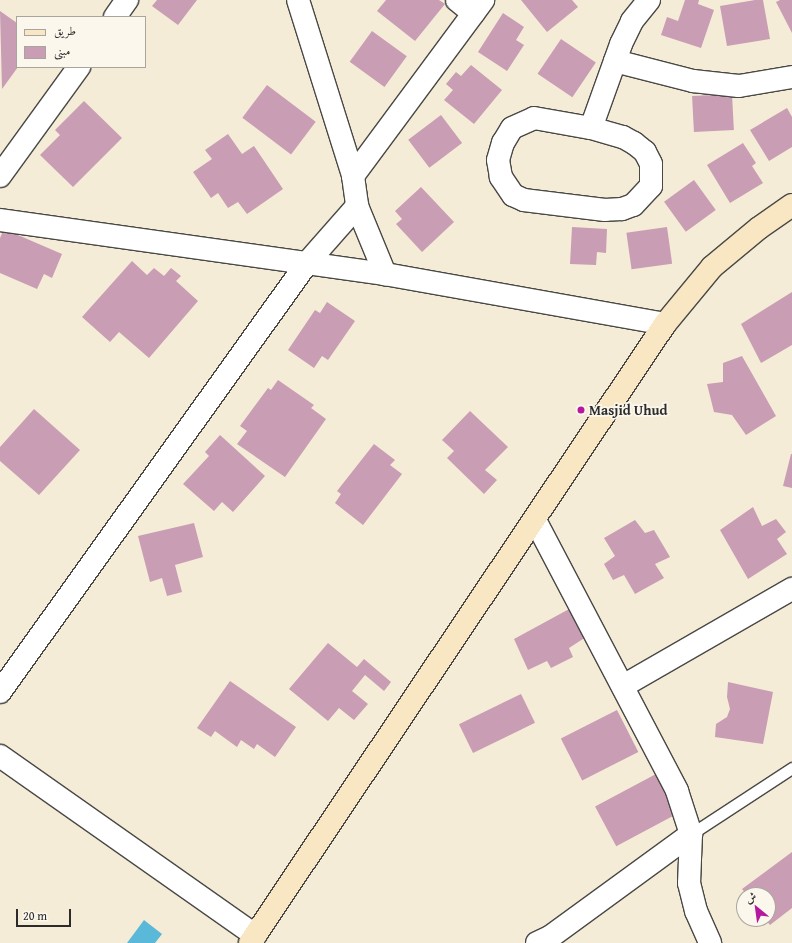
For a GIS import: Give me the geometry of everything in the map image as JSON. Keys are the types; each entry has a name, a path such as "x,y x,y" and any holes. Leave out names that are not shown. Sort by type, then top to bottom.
{"main road":[{"path":"252,939 535,520 665,324 712,267 759,228 792,205"}],"street":[{"path":"116,16 127,0"},
{"path":"298,0 353,176 358,206 385,274"},
{"path":"590,128 615,61 632,21 649,0"},
{"path":"353,176 471,4"},
{"path":"615,61 693,81 738,86 792,78"},
{"path":"0,176 77,68"},
{"path":"534,118 590,128 623,137 645,152 651,164 651,186 633,205 605,210 524,200 513,195 506,187 501,177 498,160 503,143 512,128 534,118"},
{"path":"0,692 308,263 358,206"},
{"path":"0,220 385,274 665,324"},
{"path":"535,520 662,759 677,791 691,834 689,883 696,911 710,943"},
{"path":"622,686 792,588"},
{"path":"0,756 252,939"},
{"path":"547,941 691,834"}],"lane":[{"path":"691,834 792,768"}],"water":[{"path":"144,920 162,934 155,943 127,943"}],"building":[{"path":"157,0 197,0 178,25 152,6"},
{"path":"386,0 439,0 445,4 415,41 377,11"},
{"path":"521,0 572,0 578,7 547,32"},
{"path":"685,0 699,0 698,4 714,10 701,48 661,35 667,17 678,21"},
{"path":"763,0 770,39 727,46 720,6"},
{"path":"780,0 792,0 792,33 776,2"},
{"path":"0,11 16,22 16,68 17,68 2,89"},
{"path":"503,13 524,27 516,40 524,45 507,71 478,52"},
{"path":"372,31 407,56 384,87 350,62"},
{"path":"561,39 596,62 572,97 538,74"},
{"path":"471,65 502,90 474,124 444,100 453,90 446,84 456,72 461,76"},
{"path":"267,85 316,122 291,154 242,118"},
{"path":"732,94 734,130 694,132 692,96"},
{"path":"84,101 122,138 73,187 40,155 60,135 55,130"},
{"path":"787,108 792,117 792,147 769,161 750,130"},
{"path":"441,115 462,143 429,168 408,140"},
{"path":"228,134 242,154 254,146 283,189 247,214 238,202 228,208 218,193 211,198 193,172 212,159 205,150"},
{"path":"743,143 756,163 752,166 763,183 730,203 707,165"},
{"path":"694,180 716,210 686,232 664,202"},
{"path":"421,187 454,222 422,252 396,224 402,219 395,211"},
{"path":"572,227 607,229 606,253 597,252 596,265 570,264"},
{"path":"667,227 672,264 632,269 626,233"},
{"path":"4,229 62,254 52,278 44,274 37,289 0,273 0,238"},
{"path":"132,261 147,275 154,268 164,276 171,268 181,276 176,281 198,301 149,358 119,332 110,342 82,317"},
{"path":"792,292 792,345 761,363 741,324"},
{"path":"327,302 355,321 328,360 322,356 314,368 288,350 315,310 320,313"},
{"path":"742,356 776,416 746,435 732,415 714,412 707,384 723,382 723,363"},
{"path":"278,380 314,405 311,408 326,419 285,477 237,444 247,431 240,426 268,388 271,390"},
{"path":"34,409 80,450 39,495 0,461 0,447"},
{"path":"470,411 508,447 485,470 497,480 484,494 447,458 454,451 442,440"},
{"path":"220,435 265,476 233,512 222,502 214,511 183,484 209,456 205,452"},
{"path":"374,444 395,460 390,465 402,474 363,525 335,503 341,494 337,491"},
{"path":"792,454 792,488 783,486"},
{"path":"753,507 762,526 776,519 786,532 777,539 787,554 748,579 720,530"},
{"path":"635,520 645,533 654,530 670,557 655,564 664,578 635,594 624,575 613,580 604,564 615,556 604,538"},
{"path":"194,523 203,557 175,565 182,592 167,596 162,578 150,582 138,536"},
{"path":"571,608 586,637 569,648 573,657 551,668 547,661 528,670 514,639"},
{"path":"328,643 357,667 364,659 391,682 384,691 365,675 352,691 368,704 354,720 339,708 328,721 289,689"},
{"path":"230,681 296,727 275,757 257,744 254,749 241,740 237,747 215,731 211,737 197,728"},
{"path":"728,682 773,692 763,744 715,737 716,724 727,717 730,709 727,697"},
{"path":"521,694 535,723 473,753 459,724"},
{"path":"617,710 638,752 582,780 561,739"},
{"path":"656,774 677,814 616,846 595,806"},
{"path":"792,852 792,908 776,920 776,887 745,887"}],"place":[{"name":"Masjid Uhud","path":"581,410"}]}
